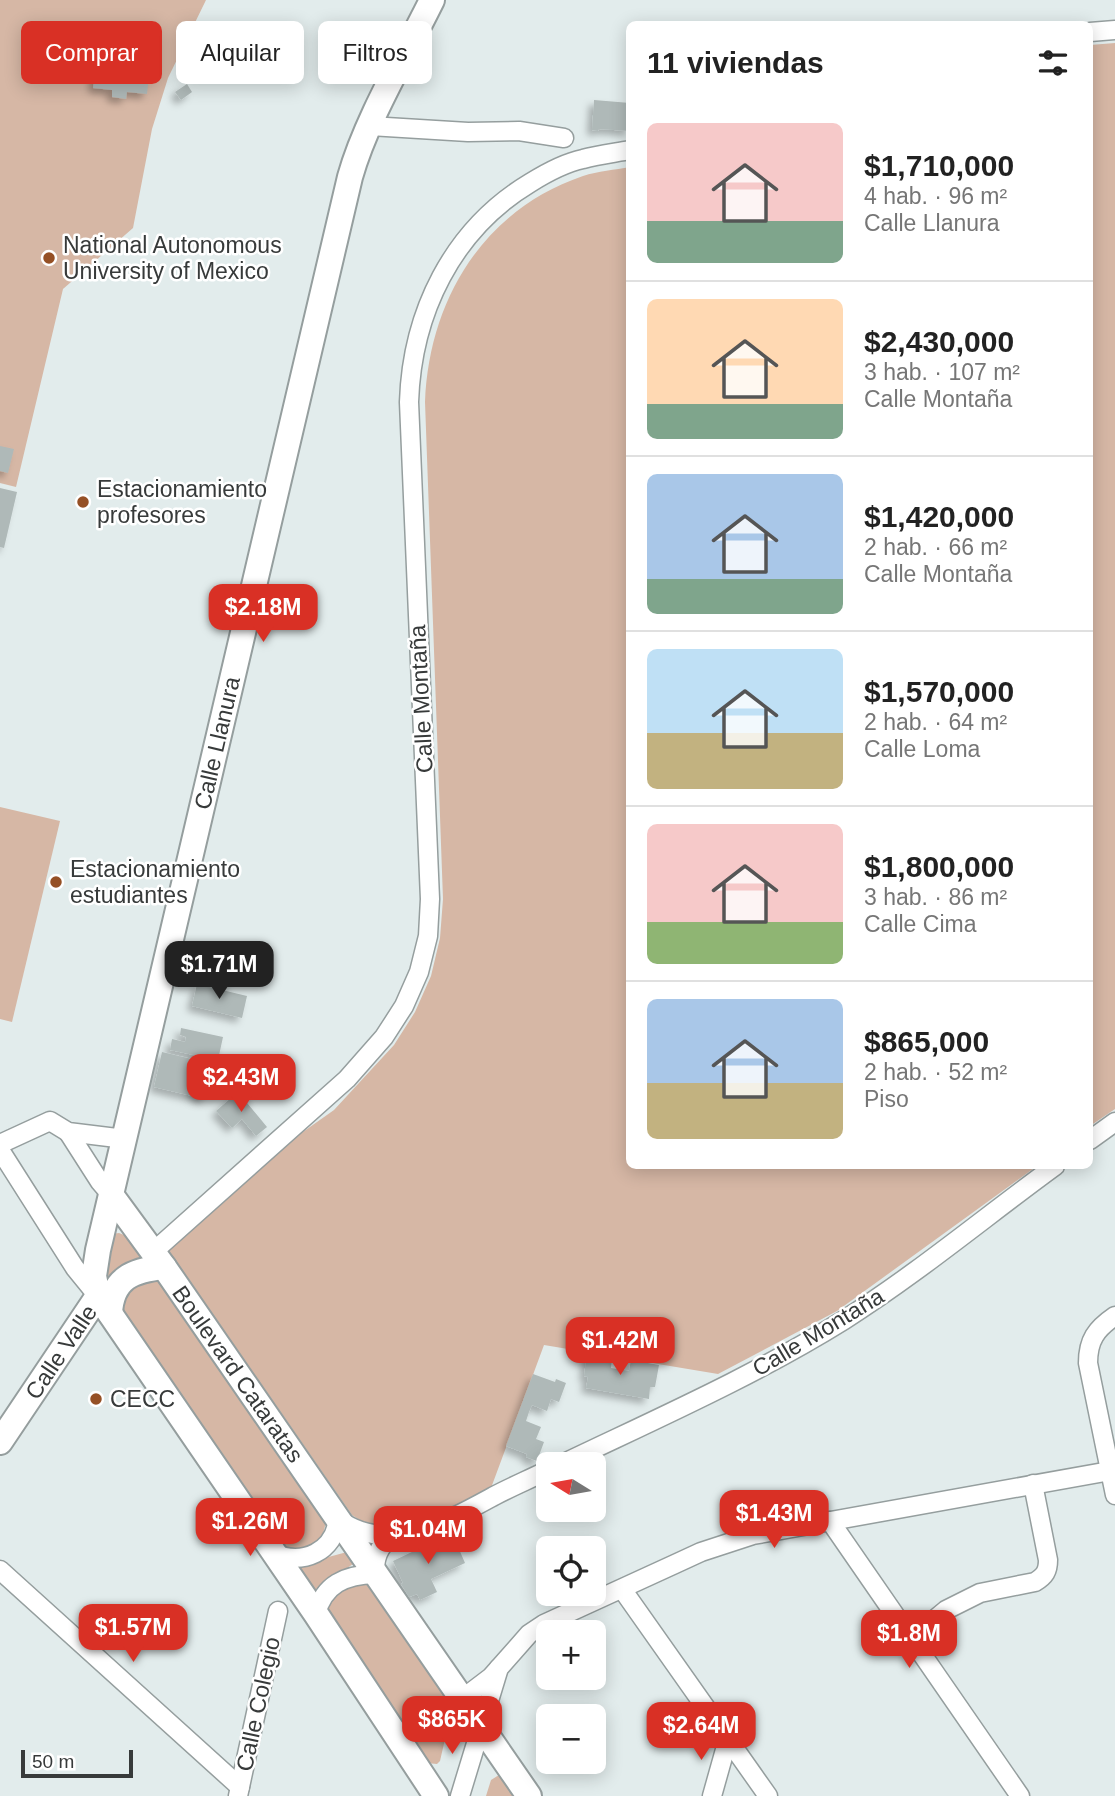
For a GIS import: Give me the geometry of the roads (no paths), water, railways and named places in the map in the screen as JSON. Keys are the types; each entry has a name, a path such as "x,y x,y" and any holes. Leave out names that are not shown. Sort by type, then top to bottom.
{"street":[{"name":"Calle Llanura","path":"104,1305 94,1276 97,1250 112,1196 350,177 370,126 432,0"},
{"path":"1093,32 1115,30"},
{"path":"370,126 468,132 519,131 564,138"},
{"name":"Calle Montaña","path":"158,1259 347,1079 390,1030 412,989 428,936 430,900 409,402 412,361 418,332 432,293 456,252 485,217 502,202 560,167 582,159 626,151"},
{"path":"0,1144 50,1121 68,1132 125,1139"},
{"path":"1093,1138 1115,1122"},
{"path":"68,1132 112,1196"},
{"path":"0,1150 75,1268 104,1305 316,1614 436,1796"},
{"name":"Calle Montaña","path":"587,1452 728,1384 807,1342 914,1272 1051,1169"},
{"name":"Boulevard Cataratas","path":"112,1196 529,1796"},
{"name":"Calle Valle","path":"0,1442 104,1305 110,1304 117,1288 129,1275 158,1259"},
{"path":"1115,1317 1101,1325 1088,1347 1088,1363 1113,1470 1115,1495"},
{"path":"462,1699 491,1677 517,1645 544,1624 684,1560 728,1543 779,1530 1113,1470"},
{"path":"274,1553 292,1559 320,1551 332,1538 338,1519 347,1526 367,1533 397,1534 435,1526 536,1477"},
{"path":"912,1639 947,1610 980,1593 1035,1582 1042,1578 1048,1570 1048,1560 1033,1484"},
{"path":"830,1521 1020,1796"},
{"path":"316,1614 323,1596 337,1582 355,1575 375,1574 375,1560 379,1548 397,1534"},
{"path":"0,1570 239,1791"},
{"path":"622,1589 768,1796"},
{"name":"Calle Colegio","path":"239,1791 278,1611"},
{"path":"460,1796 499,1668"},
{"path":"712,1796 728,1739"}],"place":[{"name":"National Autonomous University of Mexico","path":"49,258"},
{"name":"Estacionamiento profesores","path":"83,502"},
{"name":"Estacionamiento estudiantes","path":"56,882"},
{"name":"CECC","path":"96,1399"}]}
